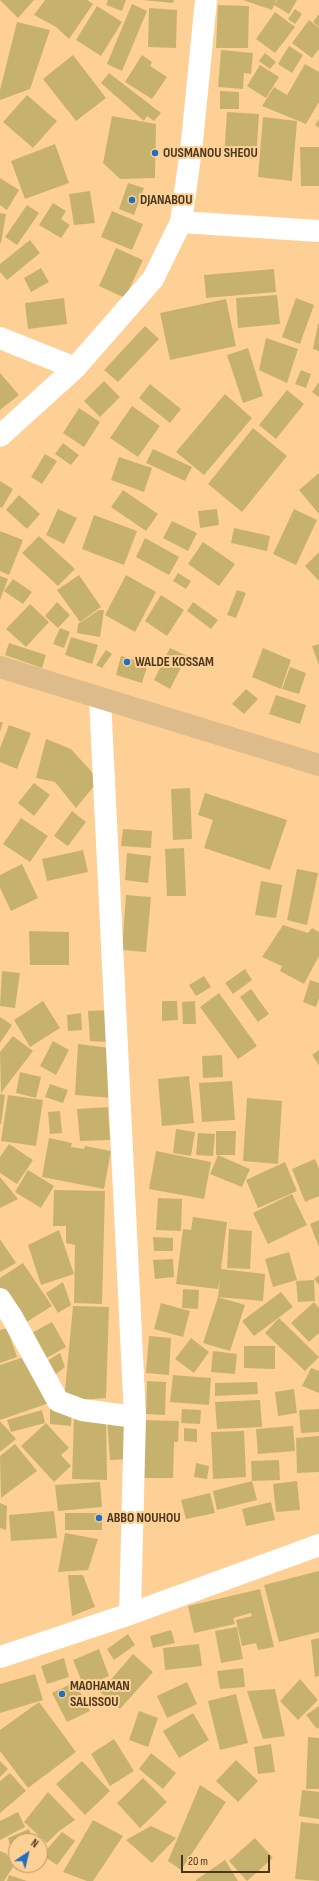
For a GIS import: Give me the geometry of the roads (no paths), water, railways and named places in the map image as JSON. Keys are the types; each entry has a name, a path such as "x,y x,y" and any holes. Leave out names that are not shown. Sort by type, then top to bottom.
{"main road":[{"path":"0,667 100,699 319,765"}],"street":[{"path":"0,436 75,368 153,279 181,222 192,142 206,0"},
{"path":"181,222 319,231"},
{"path":"0,338 75,368"},
{"path":"100,699 135,1417 130,1614"},
{"path":"0,1299 12,1317 58,1401 82,1410 135,1417"},
{"path":"0,1657 130,1614 319,1545"}],"place":[{"name":"OUSMANOU SHEOU","path":"155,153"},
{"name":"DJANABOU","path":"132,200"},
{"name":"WALDE KOSSAM","path":"127,662"},
{"name":"ABBO NOUHOU","path":"99,1518"},
{"name":"MAOHAMAN SALISSOU","path":"62,1694"}]}
